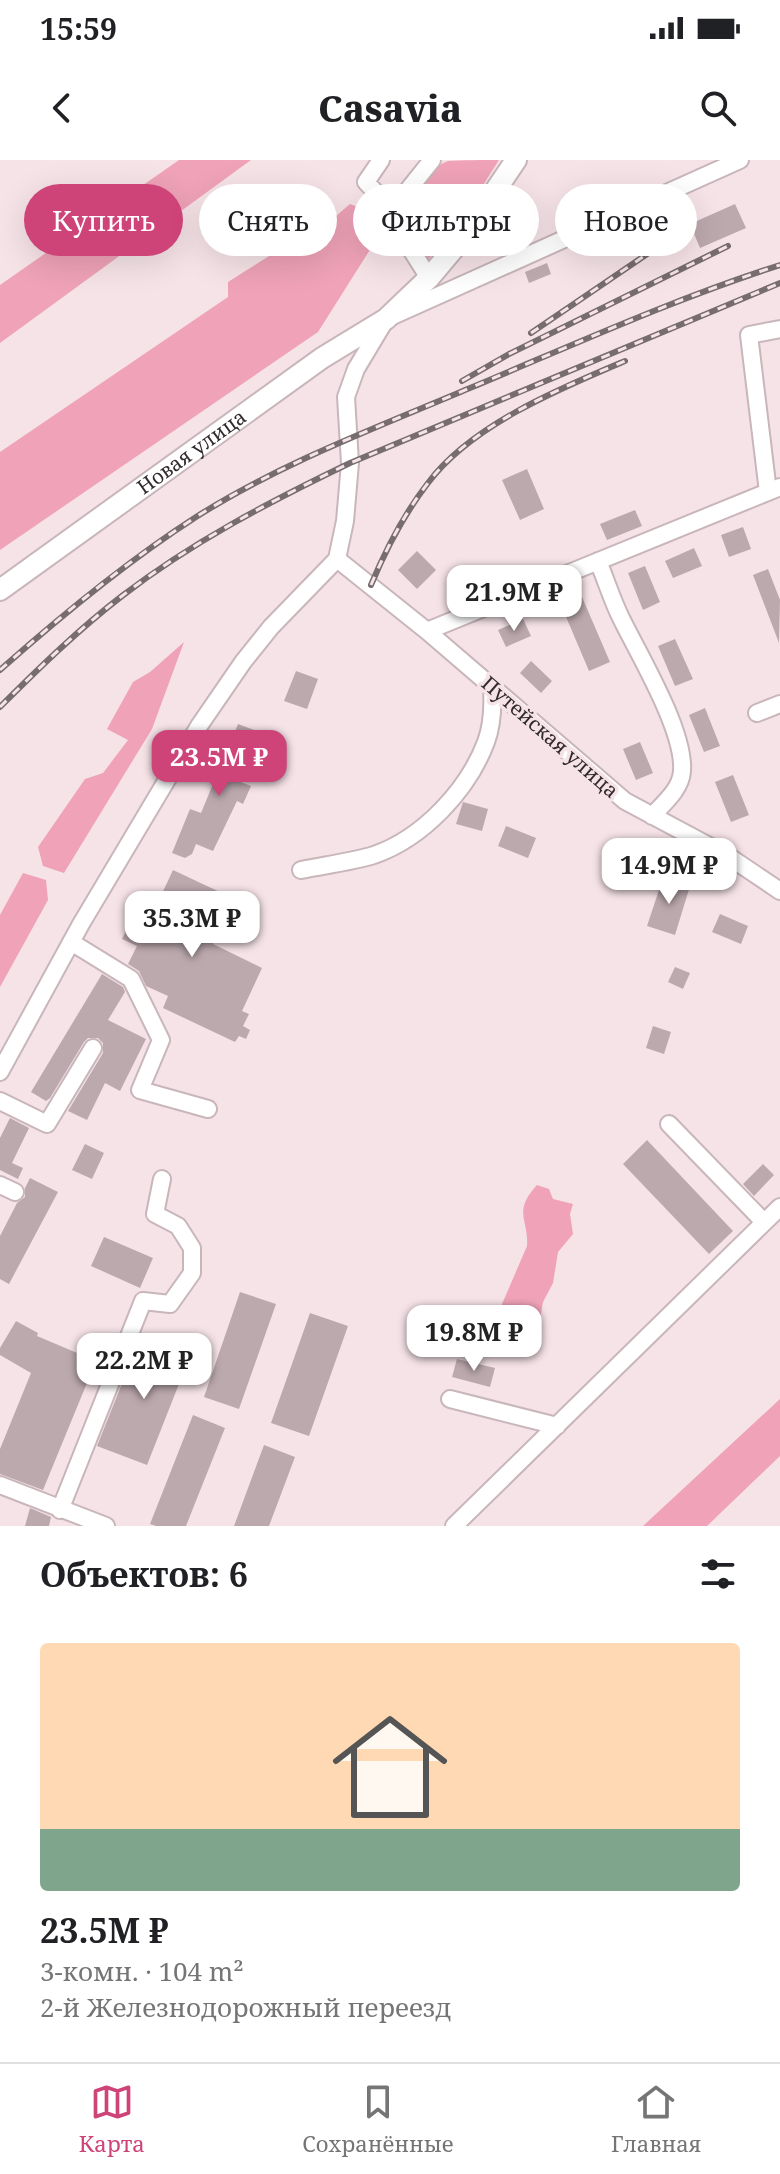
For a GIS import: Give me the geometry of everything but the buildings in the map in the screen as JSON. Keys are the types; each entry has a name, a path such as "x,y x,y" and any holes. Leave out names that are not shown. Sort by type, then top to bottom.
{"main road":[{"name":"Новая улица","path":"0,590 322,358 386,319 429,278 466,234 516,160"}],"street":[{"path":"368,184 366,182 381,160"},
{"path":"413,184 432,160"},
{"path":"0,1072 71,942 199,726 243,662 280,616 337,559 345,521 350,463 346,397 356,369 386,319 740,160"},
{"path":"415,256 429,278"},
{"path":"427,631 774,489 749,335 780,329"},
{"name":"Путейская улица","path":"337,559 427,631 625,801 728,856 780,891"},
{"path":"598,561 620,616 671,723 681,754 682,772 676,790 652,816"},
{"path":"301,870 375,854 420,828 445,807 472,771 487,741 493,703 492,687"},
{"path":"757,713 780,704"},
{"path":"71,942 131,979 161,1040 140,1090 208,1109"},
{"path":"0,1101 47,1124 93,1048"},
{"path":"669,1124 764,1222"},
{"path":"60,1510 143,1301 170,1304 192,1273 192,1248 178,1226 155,1214 162,1179"},
{"path":"454,1526 780,1207"},
{"path":"450,1399 557,1426"},
{"path":"0,1485 106,1526"}],"shaded area":[{"path":"179,160 251,160 218,184 199,184 199,198 183,210 183,184 145,184"},
{"path":"499,160 484,184 421,184 448,161"},
{"path":"350,204 353,205 353,256 366,256 318,332 0,550 0,452 228,297 228,282 269,256 337,256 337,215"},
{"path":"42,256 119,256 0,343 0,285"},
{"path":"184,642 152,729 64,873 43,866 38,847 85,779 103,773 128,740 107,729 133,682 150,672"},
{"path":"23,873 46,880 48,900 0,987 0,915"},
{"path":"537,1185 549,1189 553,1199 573,1204 570,1214 573,1234 558,1252 553,1283 543,1302 539,1325 521,1338 514,1333 501,1333 493,1325 527,1246 523,1209"},
{"path":"780,1399 780,1456 707,1526 643,1526"}],"railway":[{"path":"462,381 509,354 728,246"},
{"path":"531,333 644,256"},
{"path":"0,670 71,609 145,552 196,517 262,480 365,432 624,323 780,265"},
{"path":"0,707 44,663 122,596 204,540 262,508 350,463 780,283"},
{"path":"371,585 403,519 446,462 468,443 519,410 625,361"}]}
